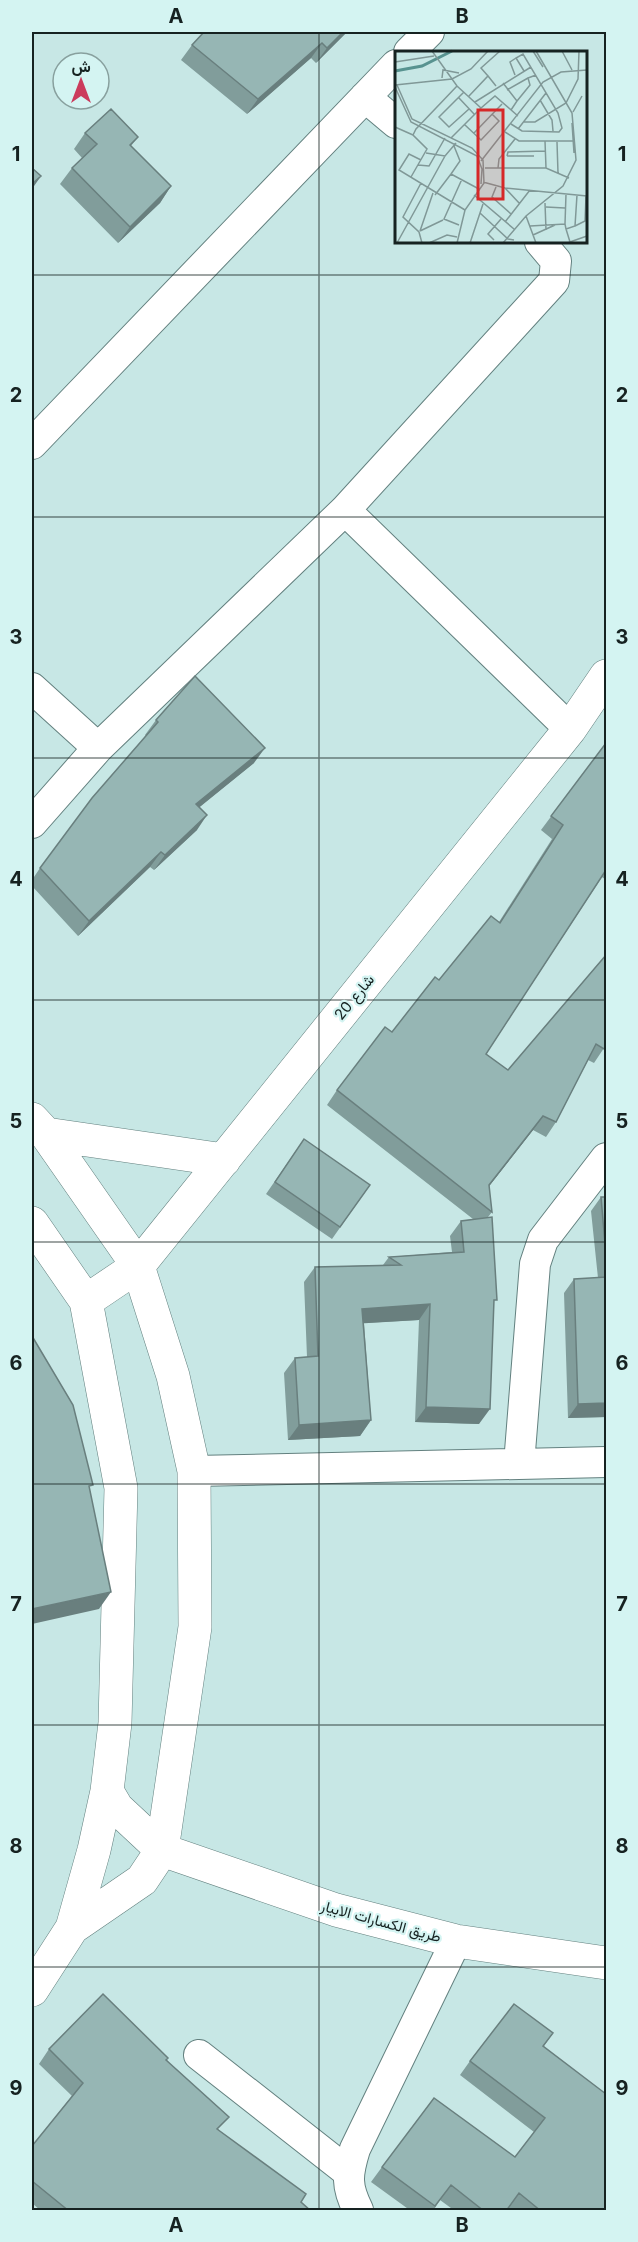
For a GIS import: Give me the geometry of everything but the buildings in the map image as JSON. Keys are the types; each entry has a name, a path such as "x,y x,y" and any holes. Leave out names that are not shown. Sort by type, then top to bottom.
{"street":[{"path":"410,51 429,32"},
{"path":"32,444 395,66"},
{"path":"365,98 395,122"},
{"path":"32,822 98,748 345,510 554,281 556,261 541,243"},
{"path":"345,510 570,729"},
{"name":"شارع 20","path":"86,1301 138,1266 570,729 606,676"},
{"path":"32,688 98,748"},
{"path":"39,1127 224,1160"},
{"path":"39,1127 138,1266 173,1376 194,1471 195,1627 162,1850 142,1880 72,1928"},
{"path":"519,1464 535,1264 543,1240 606,1158"},
{"path":"32,1223 86,1301 121,1488 115,1723 107,1791 94,1851 72,1928 32,1988"},
{"path":"194,1471 606,1462"},
{"path":"107,1791 117,1808 162,1850"},
{"name":"طريق الكسارات الابيار","path":"162,1850 336,1910 456,1941 606,1964"},
{"path":"358,2211 350,2194 348,2172 355,2149 456,1941"},
{"path":"199,2055 348,2172"}]}
